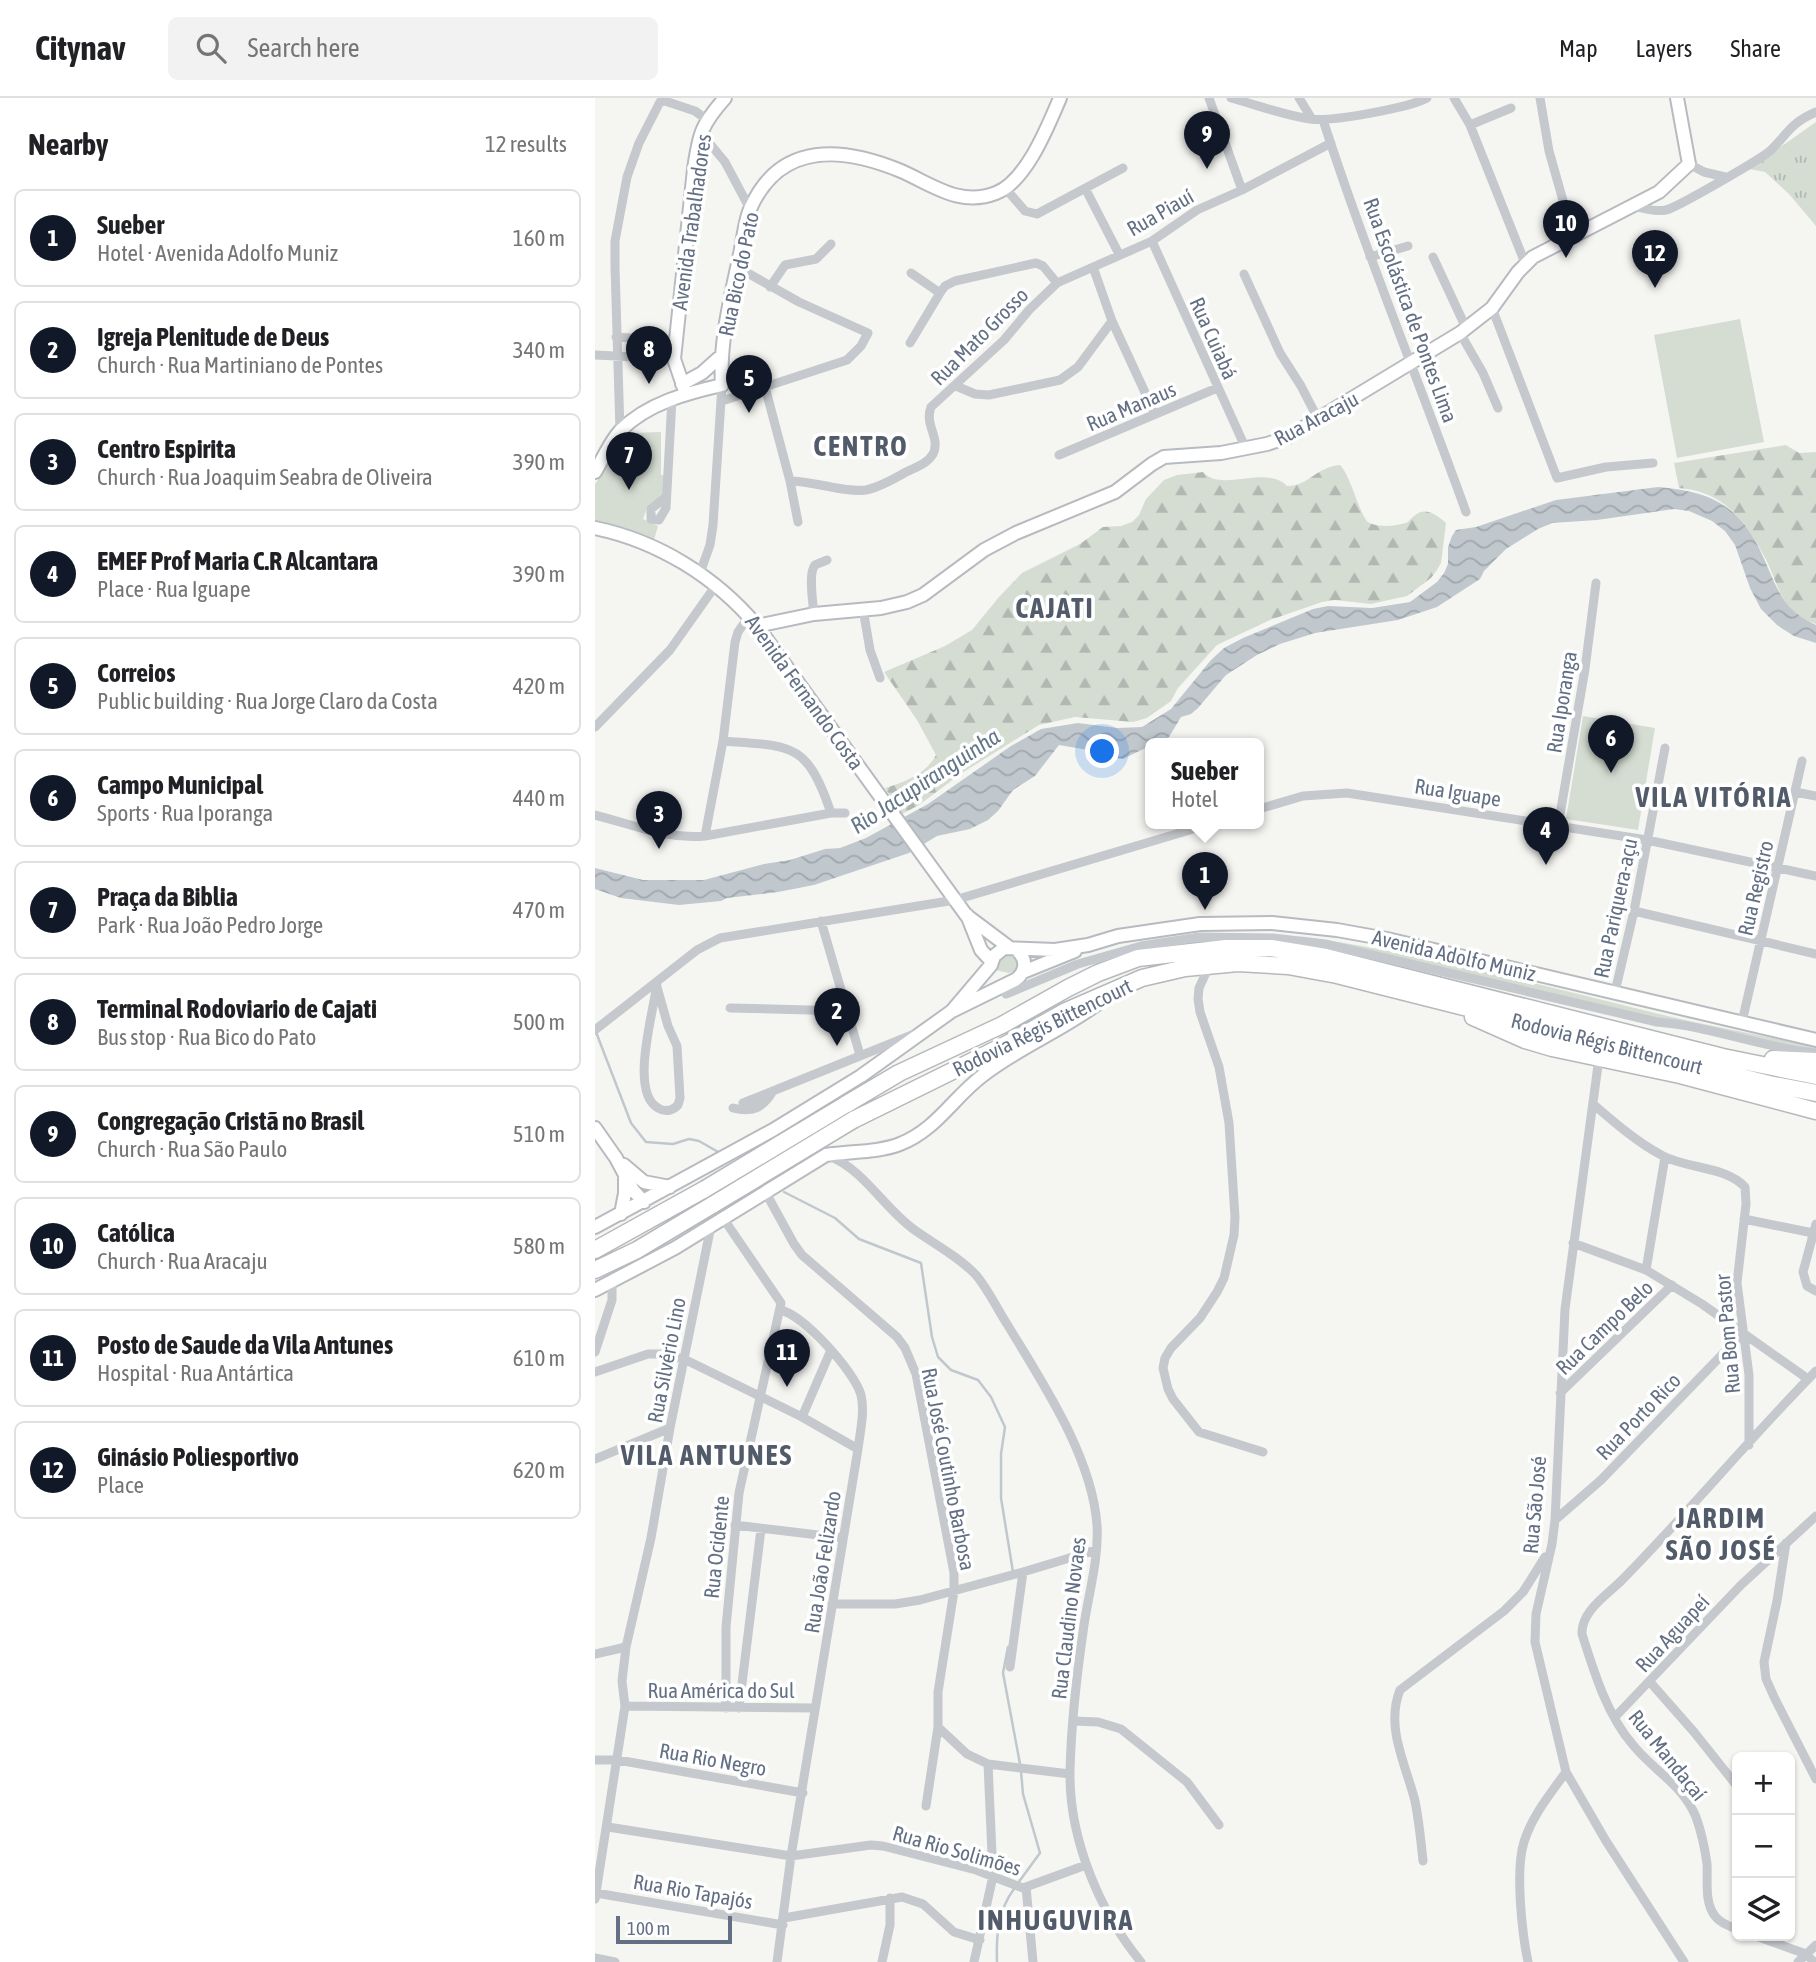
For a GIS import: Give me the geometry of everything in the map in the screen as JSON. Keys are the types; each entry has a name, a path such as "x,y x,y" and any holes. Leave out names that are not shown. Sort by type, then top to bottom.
{"highway":[{"name":"Rodovia Régis Bittencourt","path":"595,1270 637,1250 714,1204 849,1113 899,1073 1002,1025 1098,973 1138,958 1226,948 1271,948 1326,957 1723,1057 1816,1076"},
{"name":"Rodovia Régis Bittencourt","path":"595,1250 849,1113 1007,1044 1066,1011 1121,986 1185,968 1210,964 1288,966 1338,975 1769,1084 1816,1093"},
{"path":"1429,998 1525,1040 1693,1078 1816,1111"},
{"path":"1723,1057 1816,1061"}],"street":[{"path":"691,98 695,111"},
{"name":"Avenida Trabalhadores","path":"684,389 674,359 694,169 706,119 725,98"},
{"path":"1060,98 1030,159 1006,189 1025,211 1037,214 1123,168"},
{"path":"1209,98 1242,190"},
{"path":"1231,98 1312,120 1384,111 1427,98"},
{"path":"1299,98 1312,120"},
{"path":"1454,98 1470,125 1525,263"},
{"path":"1539,98 1549,151 1573,236"},
{"path":"1677,98 1689,164 1704,173 1725,177"},
{"path":"620,431 615,337 615,241 632,159 660,102 665,101 695,111 706,119"},
{"path":"1470,125 1511,108"},
{"path":"1634,206 1649,210 1669,210 1750,165 1770,151 1797,121 1816,112"},
{"name":"Rua Escolástica de Pontes Lima","path":"1324,120 1370,257 1466,512"},
{"path":"701,133 725,162 750,209"},
{"name":"Rua Piauí","path":"1119,254 1151,241 1197,209 1242,190 1331,143"},
{"name":"Rua Bico do Pato","path":"684,389 722,385 721,356 750,209 760,191 778,170 809,155 827,153 871,160 953,196 982,197 1006,189"},
{"name":"Rua Aracaju","path":"753,621 891,606 914,599 983,550 1016,533 1115,492 1164,457 1246,449 1288,437 1412,364 1463,330 1492,308 1525,263 1660,192 1689,164"},
{"path":"1086,190 1119,254"},
{"name":"Rua Cuiabá","path":"1151,241 1246,449"},
{"path":"770,287 785,265 816,259 831,244"},
{"path":"1370,257 1408,246"},
{"name":"Rua Mato Grosso","path":"790,481 809,481 867,490 925,463 936,445 928,422 931,407 1004,340 1029,310 1057,283 1119,254"},
{"path":"1433,257 1498,408"},
{"path":"910,343 940,293 954,281 1036,262 1043,265 1057,283"},
{"path":"722,401 847,360 861,346 868,333 770,287 737,267"},
{"path":"1093,267 1112,321 1155,414"},
{"path":"911,273 940,293"},
{"path":"1244,274 1280,353 1318,419"},
{"path":"1492,308 1557,478 1596,468 1653,463"},
{"path":"956,386 975,394 989,395 1060,380 1078,367 1112,321"},
{"path":"615,337 676,341"},
{"path":"595,355 674,359"},
{"name":"Rua Bico do Pato","path":"595,472 620,431 647,410 672,399 721,356"},
{"path":"700,573 713,525 722,385"},
{"path":"765,387 798,522"},
{"name":"Rua Manaus","path":"1059,455 1217,388"},
{"path":"666,497 672,399"},
{"name":"Avenida Fernando Costa","path":"595,528 646,542 700,573 753,621 939,874 966,915 981,950 991,963"},
{"path":"814,614 811,586 813,569 827,560"},
{"name":"Rua Iporanga","path":"1558,826 1585,669 1596,583"},
{"path":"595,727 670,650 716,585"},
{"path":"863,609 870,650 880,678"},
{"path":"705,836 723,741 735,642 738,632 753,621"},
{"path":"723,741 781,745 791,749 811,769 821,784 831,813"},
{"name":"Rua Pariquera-açu","path":"1615,992 1634,911 1665,748"},
{"name":"Rua Registro","path":"1742,1022 1802,761"},
{"path":"1795,792 1816,796"},
{"name":"Rua Iguape","path":"1264,808 1303,796 1347,793 1647,840 1816,876"},
{"path":"595,815 670,836 705,836 831,813 845,813"},
{"path":"597,1028 657,985 697,950 720,938 955,900 1193,829"},
{"path":"1634,911 1816,954"},
{"name":"Avenida Fernando Costa","path":"966,915 1013,949"},
{"path":"821,921 860,1055"},
{"name":"Avenida Adolfo Muniz","path":"1088,945 1118,936 1200,924 1263,923 1305,926 1387,939 1816,1040"},
{"path":"595,1227 701,1171 800,1114 862,1076 952,1011 997,990 1078,964 1140,946 1200,937 1273,938 1325,944 1657,1022 1816,1054"},
{"path":"952,1011 998,951 1055,950 1088,945"},
{"path":"1008,988 1023,972 1088,945"},
{"path":"1013,949 1024,960 1023,972"},
{"path":"991,963 997,977 1008,988"},
{"path":"1210,964 1199,988 1198,999 1219,1067 1229,1123 1234,1235 1217,1292 1200,1318 1171,1348 1163,1368 1173,1399 1199,1432 1263,1452"},
{"path":"657,985 678,1052 680,1098 678,1105 667,1111 652,1103 644,1082 645,1053 657,985"},
{"path":"595,1290 711,1226 826,1155 882,1149 914,1138 930,1128 979,1077 1092,1008 1121,986"},
{"path":"730,1008 847,1011"},
{"path":"743,1103 923,1031"},
{"name":"Rua São José","path":"1599,1058 1565,1309 1555,1520 1536,1614 1535,1642 1566,1772 1606,1841 1684,1962"},
{"path":"733,1108 748,1111 755,1109 767,1101 773,1091"},
{"name":"Rua Bom Pastor","path":"1593,1104 1665,1157 1740,1182 1747,1194 1737,1283 1750,1397 1748,1445"},
{"path":"800,1114 826,1155"},
{"path":"595,1128 616,1158 633,1190 644,1202"},
{"path":"773,1130 797,1172"},
{"name":"Rua Claudino Novaes","path":"826,1155 847,1164 897,1215 977,1276 1051,1399 1070,1436 1093,1498 1097,1526 1096,1550 1076,1679 1070,1773 1074,1814 1086,1865 1110,1916 1141,1962"},
{"path":"1646,1270 1665,1157"},
{"path":"616,1158 644,1182 670,1187"},
{"path":"621,1214 625,1174"},
{"name":"Rua José Coutinho Barbosa","path":"766,1193 793,1244 802,1255 897,1337 916,1374 954,1573 954,1591 941,1664 938,1727 926,1807"},
{"path":"723,1218 779,1298 780,1310"},
{"path":"1744,1219 1815,1229 1803,1272 1807,1286 1816,1291"},
{"name":"Rua Silvério Lino","path":"596,1896 625,1706 622,1681 626,1647 649,1550 670,1429 711,1226"},
{"path":"1573,1243 1646,1270 1672,1285 1808,1379"},
{"path":"595,1352 612,1300 612,1282"},
{"name":"Rua Campo Belo","path":"1560,1393 1672,1285"},
{"name":"Rua João Felizardo","path":"777,1962 791,1856 858,1449 862,1409 861,1395 846,1367 794,1314 780,1310"},
{"name":"Rua Ocidente","path":"726,1708 726,1627 739,1493 780,1310"},
{"name":"Rua Porto Rico","path":"1555,1520 1601,1479 1743,1333"},
{"path":"802,1417 831,1350"},
{"path":"595,1372 648,1354 684,1359 760,1395 858,1449"},
{"path":"1748,1445 1816,1371"},
{"path":"595,1458 670,1429"},
{"name":"Rua Mandaçaí","path":"1732,1926 1716,1917 1710,1908 1706,1861 1696,1817 1672,1782 1635,1748 1615,1717 1598,1681 1582,1634 1585,1618 1592,1608 1654,1547 1748,1445"},
{"name":"Rua Aguapeí","path":"1615,1717 1718,1609 1816,1516"},
{"path":"735,1525 843,1538"},
{"path":"739,1708 761,1529"},
{"path":"1786,1542 1764,1662 1766,1679 1816,1779"},
{"path":"1423,1861 1415,1804 1393,1718 1400,1690 1504,1611 1529,1584 1552,1544"},
{"path":"832,1604 895,1604 954,1591 1096,1550"},
{"path":"1010,1667 1017,1574"},
{"path":"595,1654 626,1647"},
{"path":"1650,1682 1695,1732 1732,1780"},
{"name":"Rua América do Sul","path":"625,1706 815,1708"},
{"path":"1074,1720 1098,1722 1121,1729 1187,1782 1219,1825"},
{"path":"938,1727 967,1754 988,1764 1070,1773"},
{"name":"Rua Rio Negro","path":"595,1760 618,1760 803,1793"},
{"path":"974,1962 993,1876 988,1764"},
{"path":"1528,1962 1521,1899 1523,1844 1545,1801 1566,1772"},
{"name":"Rua Rio Solimões","path":"608,1827 791,1856 871,1845 883,1846 993,1876 1023,1887 1086,1865"},
{"path":"1023,1887 1033,1962"},
{"name":"Rua Rio Tapajós","path":"596,1896 783,1922"},
{"path":"783,1922 890,1898 913,1899 923,1904 954,1932 979,1940"},
{"path":"881,1962 890,1925 890,1898"},
{"path":"1768,1941 1810,1958"},
{"path":"1798,1962 1810,1958 1816,1945"},
{"path":"595,1958 615,1962"}],"green space":[{"path":"1816,122 1816,226 1789,194 1765,172 1749,169"},
{"path":"1740,319 1764,442 1677,458 1654,335"},
{"path":"661,432 661,475 665,475 663,497 647,508 643,519 658,526 654,540 634,531 595,524 595,484 627,438 633,433"},
{"path":"1786,445 1799,453 1816,452 1816,624 1794,612 1787,604 1756,541 1730,509 1708,495 1679,488 1674,463"},
{"path":"1340,465 1368,522 1381,526 1397,525 1406,523 1418,513 1427,512 1446,523 1441,563 1431,578 1407,596 1371,604 1335,600 1322,602 1270,620 1217,645 1178,688 1171,701 1147,718 1133,722 1075,717 1039,725 902,814 885,788 921,772 936,755 917,720 884,672 945,646 972,630 1022,573 1080,544 1103,527 1132,522 1139,515 1146,499 1164,480 1177,475 1203,472 1211,478 1221,480 1268,477 1287,486 1301,483 1325,469"},
{"path":"1583,716 1655,728 1638,830 1566,819"},
{"path":"1299,936 1480,970 1678,1018 1811,1046 1816,1048 1816,1051 1680,1023"},
{"path":"1004,954 1019,958 1020,968 1009,973 995,970 993,965"}],"water":[{"path":"1658,487 1698,494 1714,500 1728,508 1750,532 1786,602 1798,615 1816,625 1816,643 1794,636 1777,625 1761,609 1750,588 1735,545 1725,531 1712,521 1689,511 1674,509 1597,520 1552,523 1506,549 1484,571 1480,579 1437,607 1398,620 1315,633 1280,644 1257,655 1226,675 1198,708 1181,717 1169,737 1145,738 1145,748 1123,759 1059,745 1035,776 1013,790 988,820 970,829 937,836 909,853 814,885 721,901 679,905 621,898 595,889 595,868 643,880 704,880 825,849 840,848 866,838 928,804 1011,746 1041,729 1078,723 1117,728 1142,727 1171,709 1224,648 1313,609 1328,606 1372,608 1410,602 1437,582 1444,573 1448,564 1448,547 1456,530 1476,527 1556,500"}],"waterway":[{"path":"596,1032 631,1123 646,1142 673,1144 689,1139 699,1141 720,1153"},
{"path":"784,1192 835,1218 859,1239 921,1263 932,1337 938,1357 951,1370 978,1380 991,1397 1005,1427 1001,1454 1001,1498 1013,1572"},
{"path":"1008,1647 1003,1673 1020,1764"},
{"path":"1018,1883 1040,1853 1023,1794 1021,1771"},
{"path":"997,1962 999,1924 1004,1906 1014,1889"}],"place":[{"name":"Congregação Cristã no Brasil","path":"1207,169"},
{"name":"Católica","path":"1566,258"},
{"name":"Ginásio Poliesportivo","path":"1655,288"},
{"name":"Terminal Rodoviario de Cajati","path":"649,384"},
{"name":"Correios","path":"749,413"},
{"name":"Praça da Biblia","path":"629,490"},
{"name":"Campo Municipal","path":"1611,773"},
{"name":"Centro Espirita","path":"659,849"},
{"name":"EMEF Prof Maria C.R Alcantara","path":"1546,865"},
{"name":"Sueber","path":"1205,910"},
{"name":"Igreja Plenitude de Deus","path":"837,1046"},
{"name":"Posto de Saude da Vila Antunes","path":"787,1387"}],"district":[{"name":"CENTRO","path":"861,446"},
{"name":"CAJATI","path":"1055,608"},
{"name":"VILA VITÓRIA","path":"1714,797"},
{"name":"VILA ANTUNES","path":"707,1455"},
{"name":"JARDIM SÃO JOSÉ","path":"1721,1534"},
{"name":"INHUGUVIRA","path":"1056,1920"}],"water label":[{"name":"Rio Jacupiranguinha","path":"925,781"}]}
